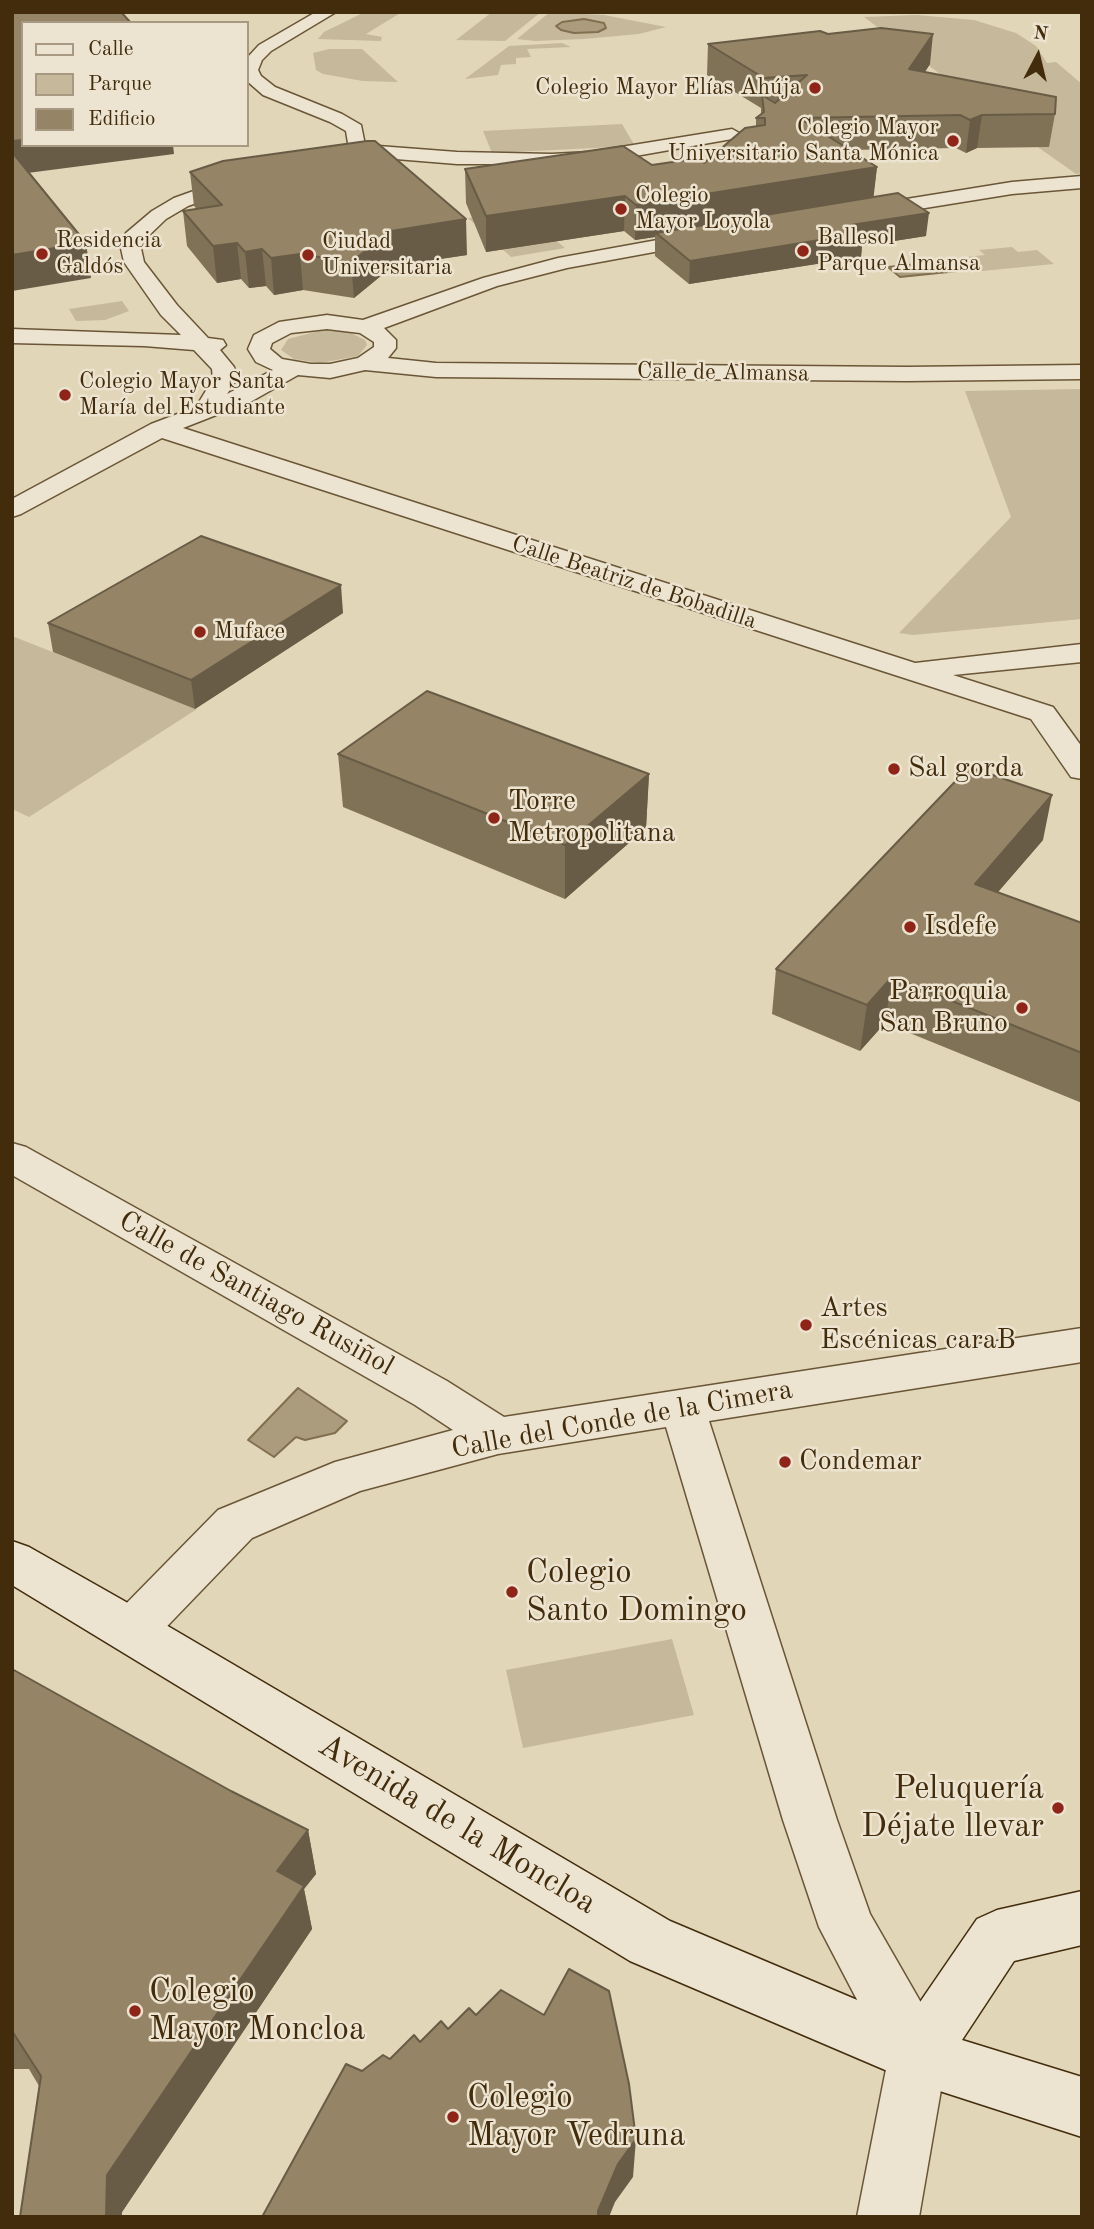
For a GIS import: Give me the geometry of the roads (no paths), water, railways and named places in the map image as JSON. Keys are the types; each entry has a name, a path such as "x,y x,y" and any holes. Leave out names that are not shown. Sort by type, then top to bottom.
{"street":[{"path":"328,12 265,48 254,58 250,70 253,78 269,91 336,118 355,130 386,135 425,150 457,158"},
{"path":"353,151 358,136 355,130"},
{"path":"315,167 353,151 513,160 590,158 733,134"},
{"path":"353,151 421,159"},
{"path":"292,171 315,167 457,158"},
{"path":"205,411 225,379 223,367 169,310 134,262 130,244 146,223 181,202 257,177"},
{"path":"848,214 1013,188 1082,182"},
{"path":"365,327 489,282 565,262 725,234"},
{"path":"144,339 159,325 169,310"},
{"path":"12,336 144,339 205,346 262,341 280,330 327,321 365,327 377,332 385,340 385,348 378,356 365,363"},
{"path":"262,341 259,349 264,357 292,369"},
{"name":"Calle de Almansa","path":"292,369 330,371 365,363 436,370 907,374 1082,372"},
{"path":"12,509 160,429 244,396 292,369"},
{"name":"Calle Beatriz de Bobadilla","path":"160,429 1042,713 1082,770"},
{"path":"906,671 1082,653"},
{"name":"Calle de Santiago Rusiñol","path":"12,1157 431,1393 498,1436"},
{"name":"Calle del Conde de la Cimera","path":"132,1630 235,1524 351,1475 498,1436 1082,1346"},
{"path":"683,1408 810,1820 847,1927 918,2055"},
{"name":"Avenida de la Moncloa","path":"12,1561 132,1630 650,1941 918,2055 1082,2108"},
{"path":"888,2217 918,2055 997,1938 1082,1918"}],"place":[{"name":"Colegio Mayor Elías Ahúja","path":"815,88"},
{"name":"Colegio Mayor Universitario Santa Mónica","path":"953,141"},
{"name":"Colegio Mayor Loyola","path":"621,209"},
{"name":"Ballesol Parque Almansa","path":"803,251"},
{"name":"Residencia Galdós","path":"42,254"},
{"name":"Ciudad Universitaria","path":"308,255"},
{"name":"Colegio Mayor Santa María del Estudiante","path":"65,395"},
{"name":"Muface","path":"200,632"},
{"name":"Sal gorda","path":"894,769"},
{"name":"Torre Metropolitana","path":"494,818"},
{"name":"Isdefe","path":"910,927"},
{"name":"Parroquia San Bruno","path":"1022,1008"},
{"name":"Artes Escénicas caraB","path":"806,1325"},
{"name":"Condemar","path":"785,1462"},
{"name":"Colegio Santo Domingo","path":"512,1592"},
{"name":"Peluquería Déjate llevar","path":"1058,1808"},
{"name":"Colegio Mayor Moncloa","path":"135,2011"},
{"name":"Colegio Mayor Vedruna","path":"453,2117"}]}
